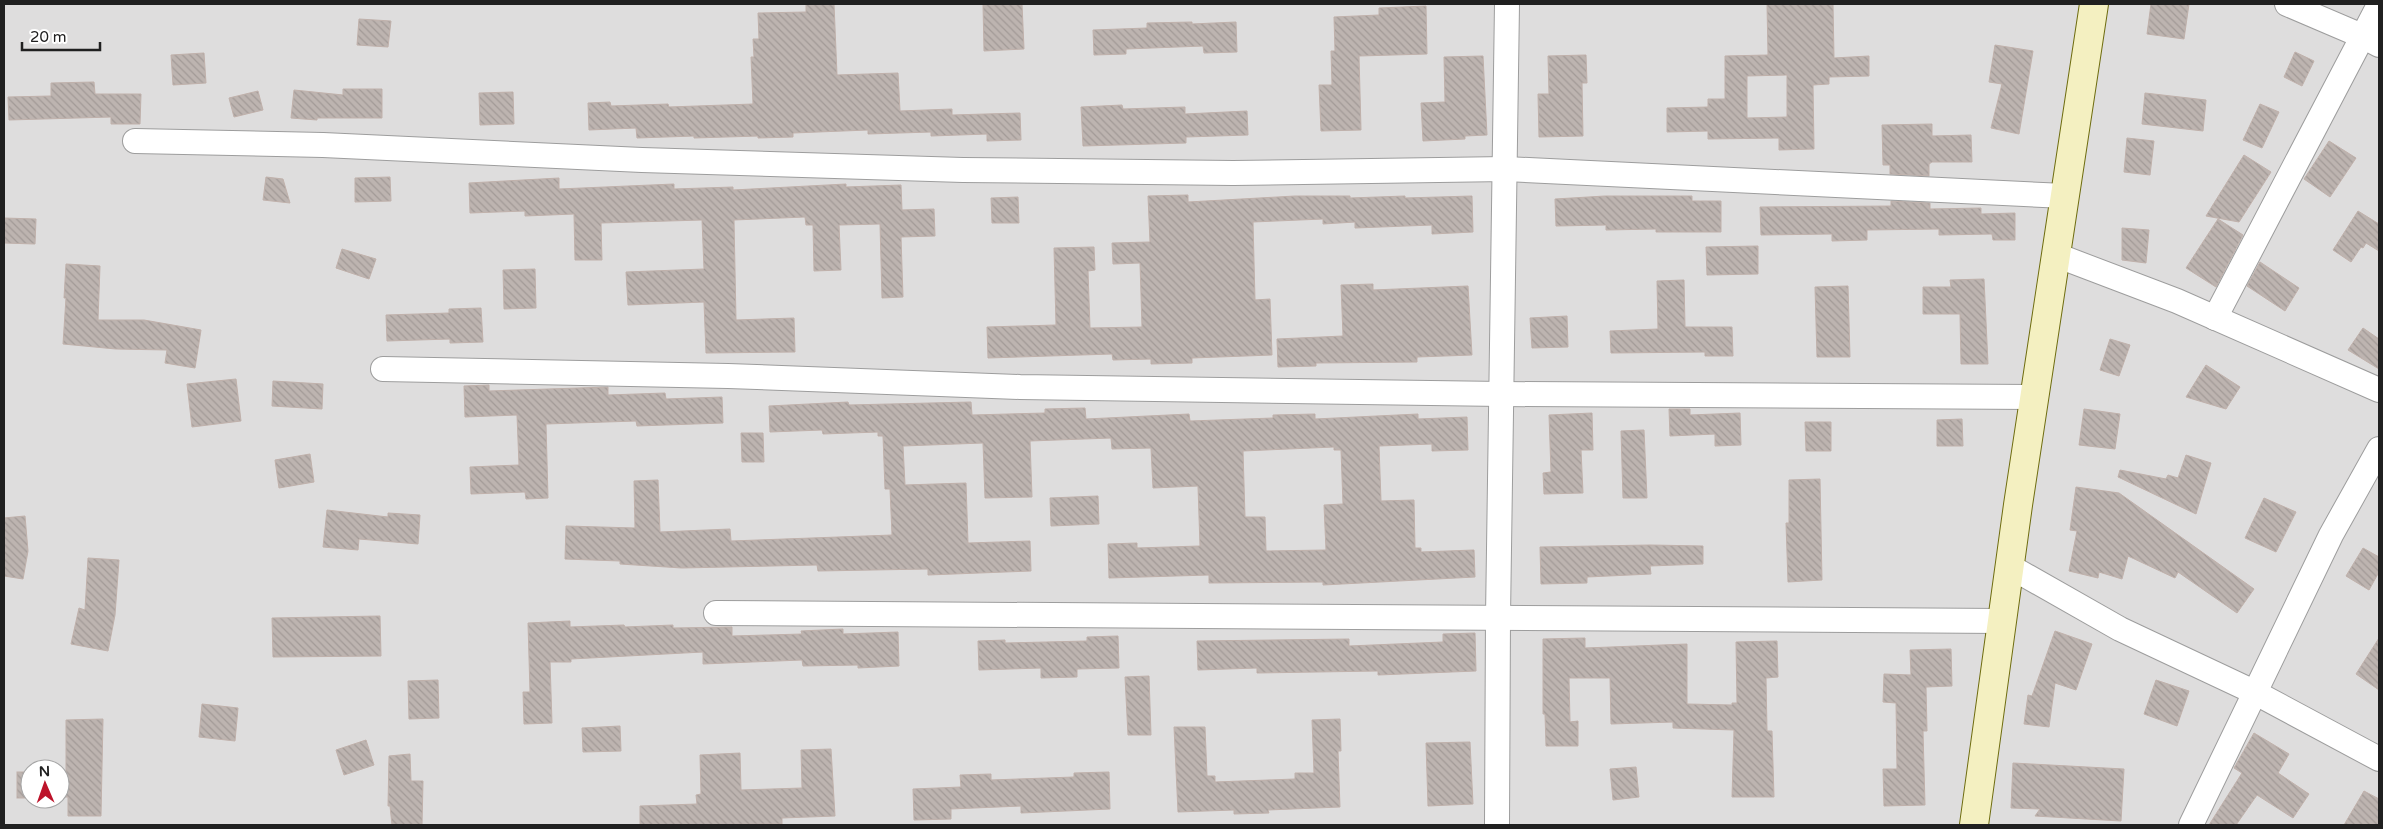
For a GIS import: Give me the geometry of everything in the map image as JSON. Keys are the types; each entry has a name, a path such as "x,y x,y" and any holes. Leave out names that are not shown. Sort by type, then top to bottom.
{"main road":[{"path":"1974,825 2009,566 2094,4"}],"street":[{"path":"1498,825 1498,617 1507,4"},
{"path":"2287,4 2371,41"},
{"path":"2214,318 2371,41 2379,5"},
{"path":"136,141 322,144 642,160 964,170 1233,173 1506,169 2065,196"},
{"path":"2056,254 2214,318 2379,390"},
{"path":"383,369 738,377 1020,387 1502,394 2034,397"},
{"path":"2191,825 2331,534 2379,449"},
{"path":"2009,566 2120,629 2254,692 2379,759"},
{"path":"716,613 2002,621"}],"shaded area":[{"path":"4,4 2379,4 2379,825 4,825"}],"building":[{"path":"806,4 834,4 837,75 898,73 900,111 952,109 952,115 1020,113 1021,140 987,141 987,134 931,136 931,132 868,134 868,130 793,133 793,137 694,138 694,136 637,138 636,128 589,130 588,103 610,102 611,106 668,104 669,107 753,104 751,57 754,57 753,39 759,39 758,13 806,12"},
{"path":"983,4 1022,4 1024,49 984,51"},
{"path":"1767,4 1833,4 1834,58 1869,56 1869,76 1829,77 1829,84 1813,85 1814,149 1779,150 1779,138 1708,139 1708,131 1667,132 1667,108 1708,107 1708,99 1725,99 1725,56 1768,55","holes":["1787,75 1787,117 1747,118 1747,76"]},
{"path":"2151,4 2189,4 2184,39 2147,34"},
{"path":"1426,6 1427,54 1359,56 1361,130 1321,131 1319,85 1332,85 1331,51 1335,51 1334,17 1379,15 1379,8"},
{"path":"359,19 391,21 388,47 357,45"},
{"path":"1192,22 1192,24 1236,22 1237,52 1204,53 1203,46 1126,49 1126,54 1094,55 1093,30 1147,28 1147,23"},
{"path":"1995,45 2033,51 2019,134 1991,128 2002,84 1989,82"},
{"path":"2295,52 2314,61 2302,86 2284,77"},
{"path":"204,53 206,83 173,85 171,55"},
{"path":"1586,55 1587,83 1582,83 1583,136 1539,137 1538,94 1549,94 1548,56"},
{"path":"1483,56 1487,135 1465,136 1465,139 1423,141 1421,103 1445,102 1444,57"},
{"path":"94,82 95,94 141,94 140,124 111,124 111,117 9,120 8,97 51,96 51,83"},
{"path":"343,89 382,89 382,118 317,118 317,120 291,118 294,90 343,95"},
{"path":"258,91 263,110 234,117 229,98"},
{"path":"513,92 514,124 480,125 479,93"},
{"path":"2145,93 2206,100 2203,131 2142,124"},
{"path":"2260,104 2279,112 2262,148 2243,140"},
{"path":"1122,105 1123,109 1185,107 1185,114 1247,111 1248,135 1186,137 1186,143 1083,146 1081,107"},
{"path":"1932,124 1932,136 1971,135 1972,162 1932,162 1929,164 1929,176 1890,174 1890,165 1883,165 1882,125"},
{"path":"2127,138 2154,141 2150,175 2124,172"},
{"path":"2329,141 2356,158 2330,197 2304,179"},
{"path":"2244,155 2271,172 2239,222 2206,216"},
{"path":"266,177 283,179 290,203 263,200"},
{"path":"390,177 391,201 355,202 355,178"},
{"path":"559,178 559,189 674,184 674,189 733,187 733,190 846,184 846,187 901,185 902,210 934,209 935,236 901,237 903,297 882,298 880,224 839,225 841,270 814,271 813,225 806,225 805,217 734,220 736,320 794,318 795,352 706,353 704,302 628,305 626,272 704,269 702,220 601,223 602,260 575,260 574,214 525,216 525,211 470,213 469,183"},
{"path":"1188,195 1188,202 1295,196 1350,196 1350,198 1405,196 1405,198 1472,196 1473,232 1432,234 1432,225 1355,228 1355,222 1323,224 1323,219 1253,222 1255,300 1270,299 1272,355 1192,358 1192,363 1151,364 1151,359 1113,360 1112,354 988,358 987,327 1056,325 1054,248 1094,247 1095,270 1088,271 1090,328 1142,327 1140,263 1113,264 1112,243 1150,242 1148,196"},
{"path":"1605,196 1692,196 1692,201 1721,201 1721,232 1656,232 1656,229 1606,230 1606,225 1556,226 1555,199"},
{"path":"1018,197 1019,223 992,223 991,198"},
{"path":"1891,201 1930,203 1930,209 1981,208 1981,214 2015,213 2015,240 1993,240 1992,234 1939,235 1939,229 1867,230 1867,240 1832,241 1832,234 1761,235 1760,207 1891,206"},
{"path":"2358,211 2379,224 2379,251 2366,243 2351,262 2333,250"},
{"path":"4,218 36,219 35,244 4,243"},
{"path":"2218,219 2243,235 2216,287 2186,268"},
{"path":"2122,228 2149,230 2146,263 2122,260"},
{"path":"1758,246 1758,274 1707,275 1706,247"},
{"path":"342,249 376,259 369,279 336,268"},
{"path":"2260,262 2299,288 2285,311 2247,286"},
{"path":"66,264 100,266 98,320 144,320 201,330 195,368 165,363 167,350 116,349 63,344"},
{"path":"535,269 536,308 504,309 503,270"},
{"path":"1984,279 1988,364 1961,364 1960,314 1923,314 1923,287 1951,287 1950,280"},
{"path":"1684,280 1685,327 1732,327 1733,356 1705,356 1705,352 1611,353 1610,331 1658,329 1657,281"},
{"path":"1373,284 1373,290 1468,286 1472,355 1417,357 1417,362 1316,363 1316,366 1278,367 1277,339 1343,336 1341,285"},
{"path":"1848,286 1850,357 1817,357 1815,287"},
{"path":"481,308 483,342 450,343 450,339 387,341 386,315 449,313 449,309"},
{"path":"1567,316 1568,347 1532,348 1530,318"},
{"path":"2363,328 2379,339 2379,369 2348,350"},
{"path":"2110,339 2130,345 2119,376 2100,370"},
{"path":"2206,365 2240,387 2226,409 2186,397"},
{"path":"236,379 241,421 192,427 187,384"},
{"path":"273,381 323,384 322,409 272,406"},
{"path":"489,385 489,391 608,387 608,395 665,393 666,399 722,397 723,423 637,426 636,421 546,424 548,498 526,499 525,492 471,494 470,467 519,465 517,415 465,417 464,386"},
{"path":"848,402 849,405 971,402 972,415 1045,413 1045,409 1085,408 1086,419 1189,414 1190,421 1273,418 1273,415 1315,414 1315,419 1418,414 1418,419 1467,417 1468,450 1432,451 1432,444 1379,446 1381,501 1414,500 1415,548 1421,548 1421,552 1474,550 1475,577 1323,585 1323,582 1209,583 1209,575 1109,578 1108,544 1137,543 1137,548 1200,546 1198,486 1153,488 1151,448 1112,449 1111,438 1030,441 1032,497 985,498 983,443 903,446 905,485 966,483 968,543 1030,541 1031,571 928,575 928,569 818,571 817,565 682,568 620,564 620,561 565,559 566,526 635,528 634,481 658,480 660,532 730,529 731,541 892,535 890,489 885,489 883,436 878,436 878,432 823,434 822,430 770,432 769,406","holes":["1334,447 1334,450 1341,450 1343,504 1324,505 1326,550 1266,551 1265,517 1245,517 1243,451"]},
{"path":"1669,409 1690,409 1690,415 1740,413 1741,445 1715,446 1715,434 1670,436"},
{"path":"2084,409 2120,414 2115,449 2079,445"},
{"path":"1592,413 1593,450 1581,450 1583,493 1544,494 1543,473 1551,472 1549,415"},
{"path":"1962,419 1963,446 1937,446 1937,420"},
{"path":"1805,422 1831,422 1831,451 1806,451"},
{"path":"1644,430 1647,498 1623,498 1621,431"},
{"path":"741,433 763,433 764,462 742,462"},
{"path":"310,454 314,482 279,488 275,460"},
{"path":"2186,455 2211,463 2196,514 2118,477 2120,470 2166,479 2168,475 2178,478"},
{"path":"1820,479 1822,580 1788,582 1786,523 1789,523 1789,480"},
{"path":"2076,487 2119,493 2254,589 2237,613 2178,572 2175,578 2128,556 2122,579 2099,572 2098,578 2069,571 2077,531 2070,530"},
{"path":"1098,496 1099,524 1051,526 1050,498"},
{"path":"2264,498 2296,512 2276,552 2245,538"},
{"path":"327,510 388,517 388,513 420,515 418,544 359,539 358,550 323,547"},
{"path":"25,516 28,551 23,579 4,576 4,518"},
{"path":"1703,546 1703,564 1650,566 1651,574 1587,577 1587,583 1541,584 1540,547"},
{"path":"2363,548 2379,557 2379,572 2369,590 2346,576"},
{"path":"88,558 119,560 115,615 108,651 71,644 79,608 85,610"},
{"path":"380,616 381,656 273,657 272,618"},
{"path":"570,621 570,627 673,625 673,628 732,627 732,636 802,634 801,631 843,629 843,634 898,632 899,666 858,668 858,665 803,666 802,660 703,664 703,652 571,659 571,662 550,662 552,723 524,724 523,692 530,692 528,623"},
{"path":"2055,631 2092,644 2076,690 2055,683 2049,727 2024,724 2028,695 2032,696"},
{"path":"1475,633 1476,671 1378,675 1378,671 1257,673 1257,668 1198,670 1197,641 1349,639 1349,646 1443,642 1443,634"},
{"path":"1118,636 1119,668 1077,669 1077,677 1041,678 1041,668 979,670 978,641 1005,640 1005,643 1087,641 1087,637"},
{"path":"1585,638 1585,648 1687,644 1687,704 1732,705 1732,703 1737,703 1736,642 1777,641 1778,677 1766,678 1767,731 1772,731 1774,797 1732,797 1734,730 1673,728 1673,722 1611,724 1610,678 1569,678 1570,722 1578,721 1578,746 1546,746 1545,714 1543,714 1543,639"},
{"path":"2379,638 2379,690 2356,674"},
{"path":"1951,649 1952,686 1926,687 1927,731 1923,731 1925,805 1884,806 1883,769 1897,769 1896,703 1883,702 1884,674 1911,675 1910,650"},
{"path":"1149,676 1151,735 1128,735 1125,677"},
{"path":"438,680 439,718 409,719 408,681"},
{"path":"2156,680 2189,691 2177,726 2144,714"},
{"path":"202,704 238,708 235,741 199,737"},
{"path":"103,719 101,816 68,816 68,809 70,809 70,759 66,759 66,720"},
{"path":"1340,719 1341,751 1338,751 1340,807 1268,810 1269,813 1234,814 1234,810 1178,812 1174,727 1205,727 1207,776 1215,776 1215,782 1295,779 1295,773 1314,773 1312,720"},
{"path":"620,726 621,751 583,752 582,728"},
{"path":"2254,733 2289,754 2278,773 2309,794 2293,818 2257,795 2236,825 2209,825 2242,773 2234,768"},
{"path":"366,740 374,765 344,775 336,750"},
{"path":"1470,742 1473,804 1428,806 1426,743"},
{"path":"831,749 835,816 782,818 782,824 640,825 640,806 697,804 696,795 701,794 700,755 740,753 741,790 802,788 801,750"},
{"path":"410,754 411,781 423,781 422,825 392,825 390,806 388,806 389,756"},
{"path":"2013,763 2124,769 2121,821 2035,816 2040,809 2011,808"},
{"path":"1636,767 1639,797 1613,800 1610,769"},
{"path":"17,772 20,772 20,798 17,798"},
{"path":"1109,772 1110,809 1021,813 1021,806 951,809 951,819 914,820 913,789 961,787 960,775 991,774 991,780 1074,777 1074,773"},
{"path":"2364,791 2379,799 2379,825 2344,825"}]}
